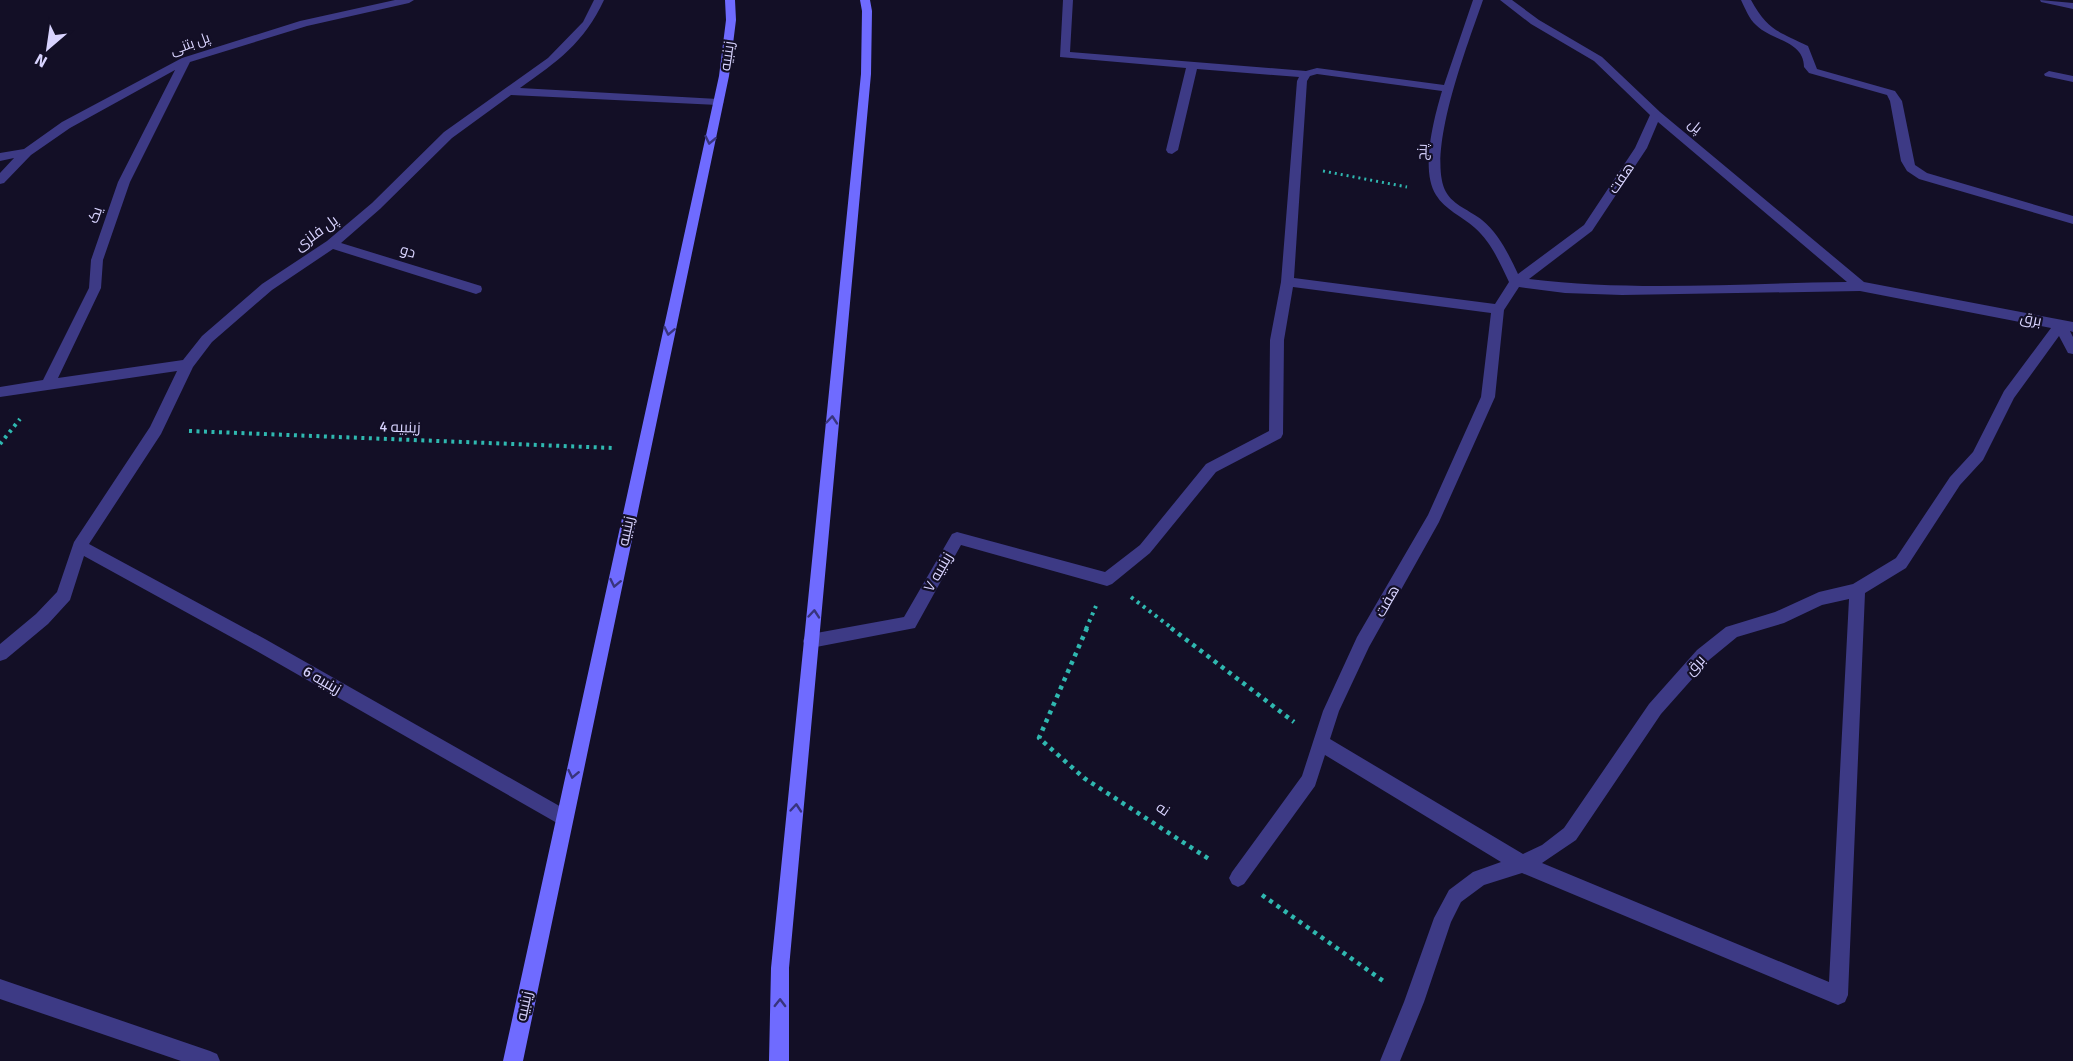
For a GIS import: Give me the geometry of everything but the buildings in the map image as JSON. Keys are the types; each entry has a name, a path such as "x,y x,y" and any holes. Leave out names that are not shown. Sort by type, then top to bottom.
{"main road":[{"name":"زینبیه","path":"513,1061 718,102 731,20 730,0"},
{"path":"779,1061 780,968 866,74 867,11 865,0"}],"street":[{"name":"پل بتنی","path":"0,157 27,152 66,125 186,60 304,23 409,0"},
{"name":"پل فلزی","path":"0,654 42,619 64,596 79,546 156,430 187,364 207,339 267,287 331,244 376,206 448,135 552,60 576,38 588,23 599,0"},
{"path":"1068,0 1064,55 1306,74 1317,71 1449,89"},
{"name":"پنج","path":"1441,193 1437,182 1436,145 1449,89 1478,0"},
{"name":"پل","path":"1505,0 1525,16 1598,58 1656,114 1860,286"},
{"path":"1746,0 1758,22 1778,37 1804,48 1809,58 1809,67 1813,71 1891,93 1896,101 1907,161 1911,168 1923,176 2073,220"},
{"path":"2044,0 2073,6"},
{"name":"یک","path":"48,385 95,288 97,260 124,182 186,60"},
{"path":"1172,150 1192,65"},
{"path":"1107,579 1145,549 1211,468 1276,434 1277,340 1287,282 1302,81 1306,74"},
{"path":"2049,74 2073,79"},
{"path":"508,91 718,102"},
{"name":"هفت","path":"1238,878 1310,780 1331,711 1363,642 1434,518 1488,397 1498,309 1516,282 1588,228 1641,148 1656,114"},
{"path":"0,180 27,152"},
{"path":"1441,193 1481,226 1498,246 1516,282"},
{"name":"دو","path":"331,244 476,289"},
{"path":"1287,282 1498,309"},
{"name":"برق","path":"1390,1061 1414,1002 1443,918 1455,896 1479,879 1522,864 1548,851 1570,834 1655,709 1703,655 1732,632 1778,618 1819,599 1857,590 1901,563 1955,481 1978,456 2009,395 2066,326 1860,286 1622,290 1565,288 1516,282"},
{"path":"2066,326 2073,349"},
{"path":"0,392 187,364"},
{"name":"زینبیه ۷","path":"811,641 909,623 957,538 1107,579"},
{"name":"زینبیه 6","path":"79,546 259,644 564,818"},
{"path":"1321,743 1522,864 1838,995 1857,590"},
{"path":"0,989 210,1061"}],"path":[{"path":"1296,165 1441,193"},
{"name":"زینبیه 4","path":"156,430 644,449"},
{"path":"1107,579 1321,743"},
{"name":"نه","path":"1107,579 1039,738 1084,778 1238,878 1414,1002"}]}
